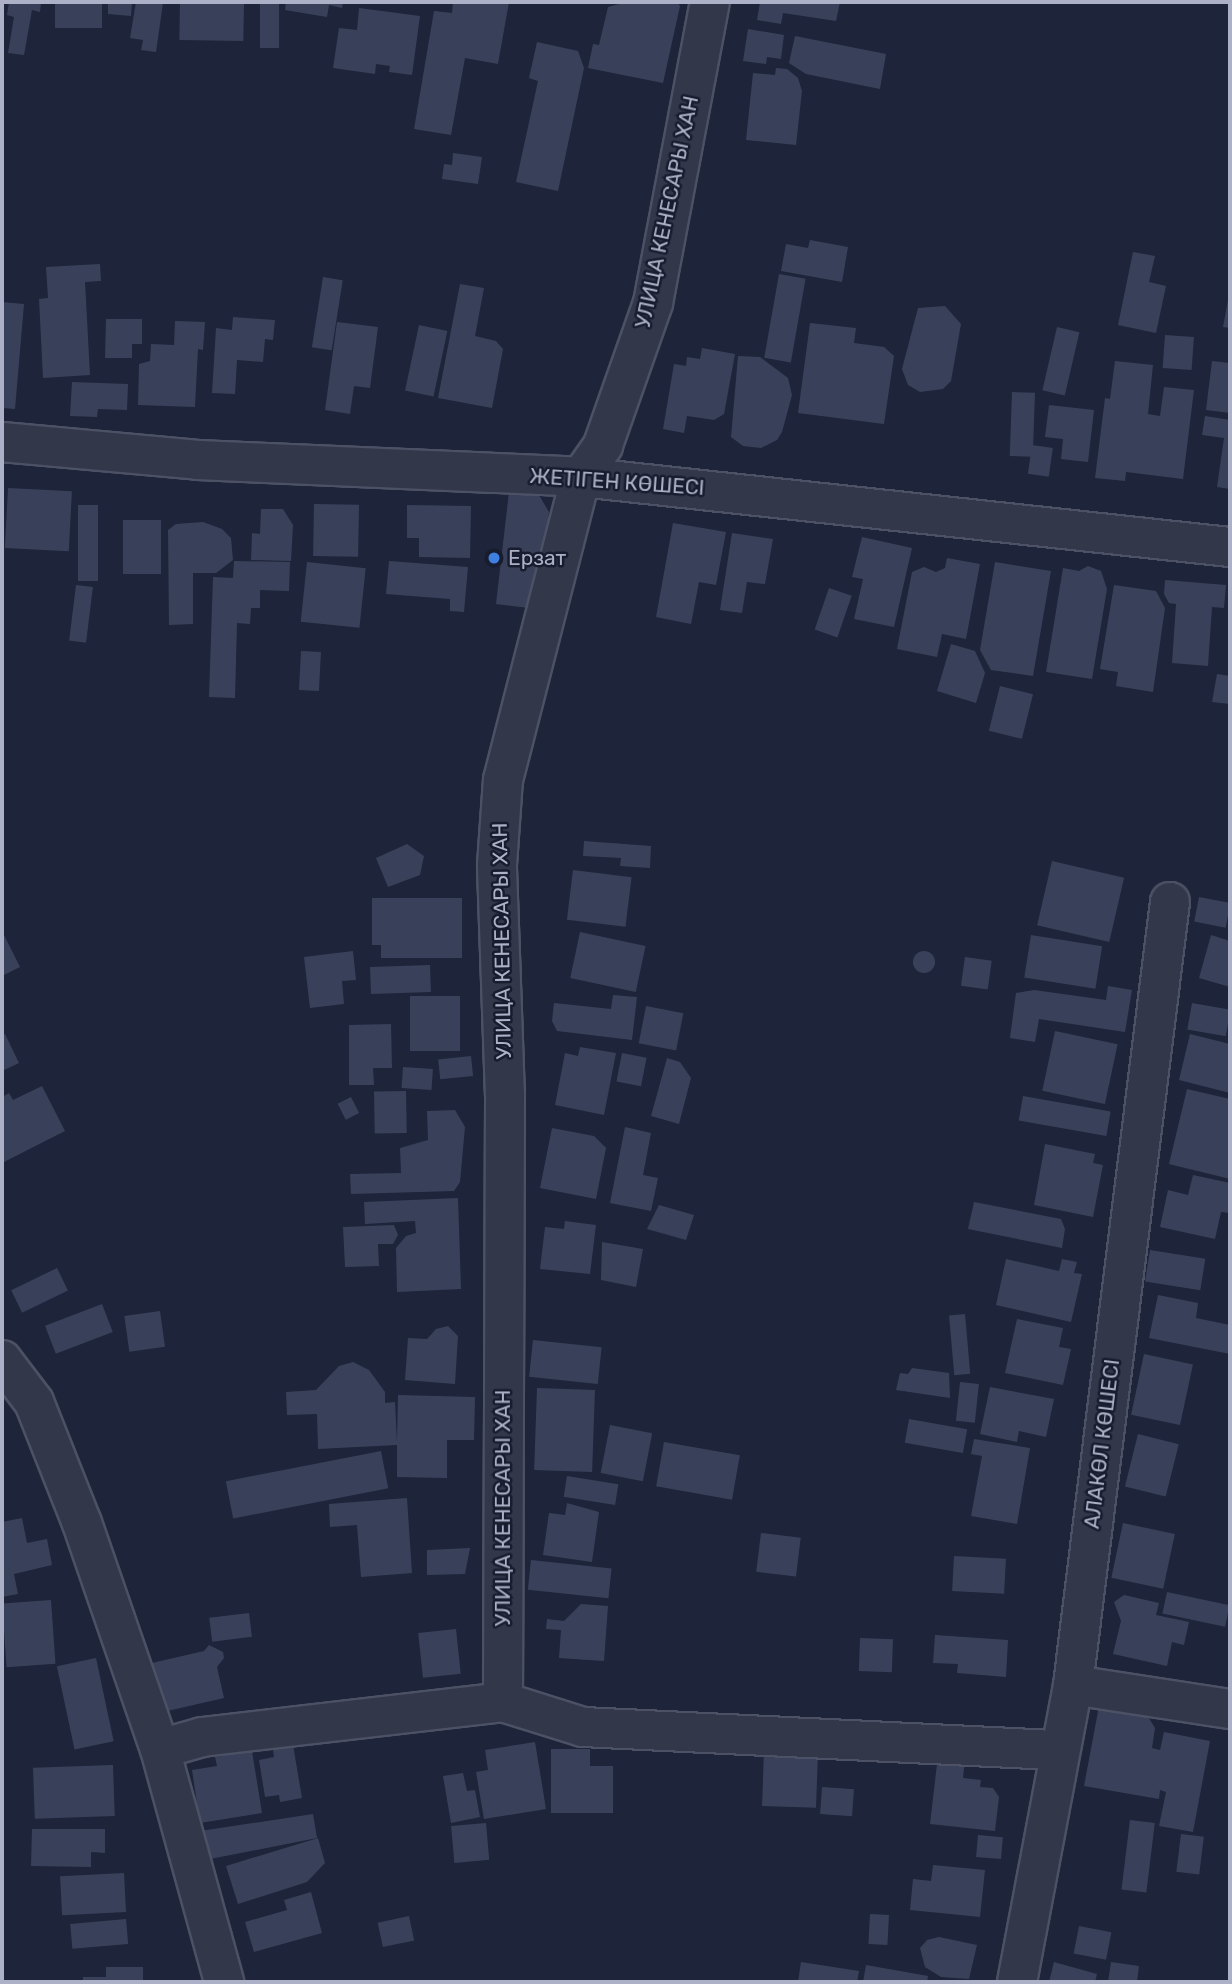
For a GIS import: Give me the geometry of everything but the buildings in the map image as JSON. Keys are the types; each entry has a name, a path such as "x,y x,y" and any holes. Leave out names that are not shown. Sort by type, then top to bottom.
{"street":[{"name":"УЛИЦА КЕНЕСАРЫ ХАН","path":"503,1702 505,1097 497,865 503,780 580,477 603,445 653,303 710,2"},
{"name":"ЖЕТІГЕН КӨШЕСІ","path":"2,442 198,460 580,477 1230,547"},
{"name":"АЛАКӨЛ КӨШЕСІ","path":"1017,1982 1073,1685 1170,902"},
{"path":"2,1360 34,1402 82,1523 160,1749 224,1982"},
{"path":"1073,1685 1230,1709"},
{"path":"160,1749 202,1737 503,1702 583,1727 1059,1750"}],"place":[{"name":"Ерзат","path":"494,558"}]}
